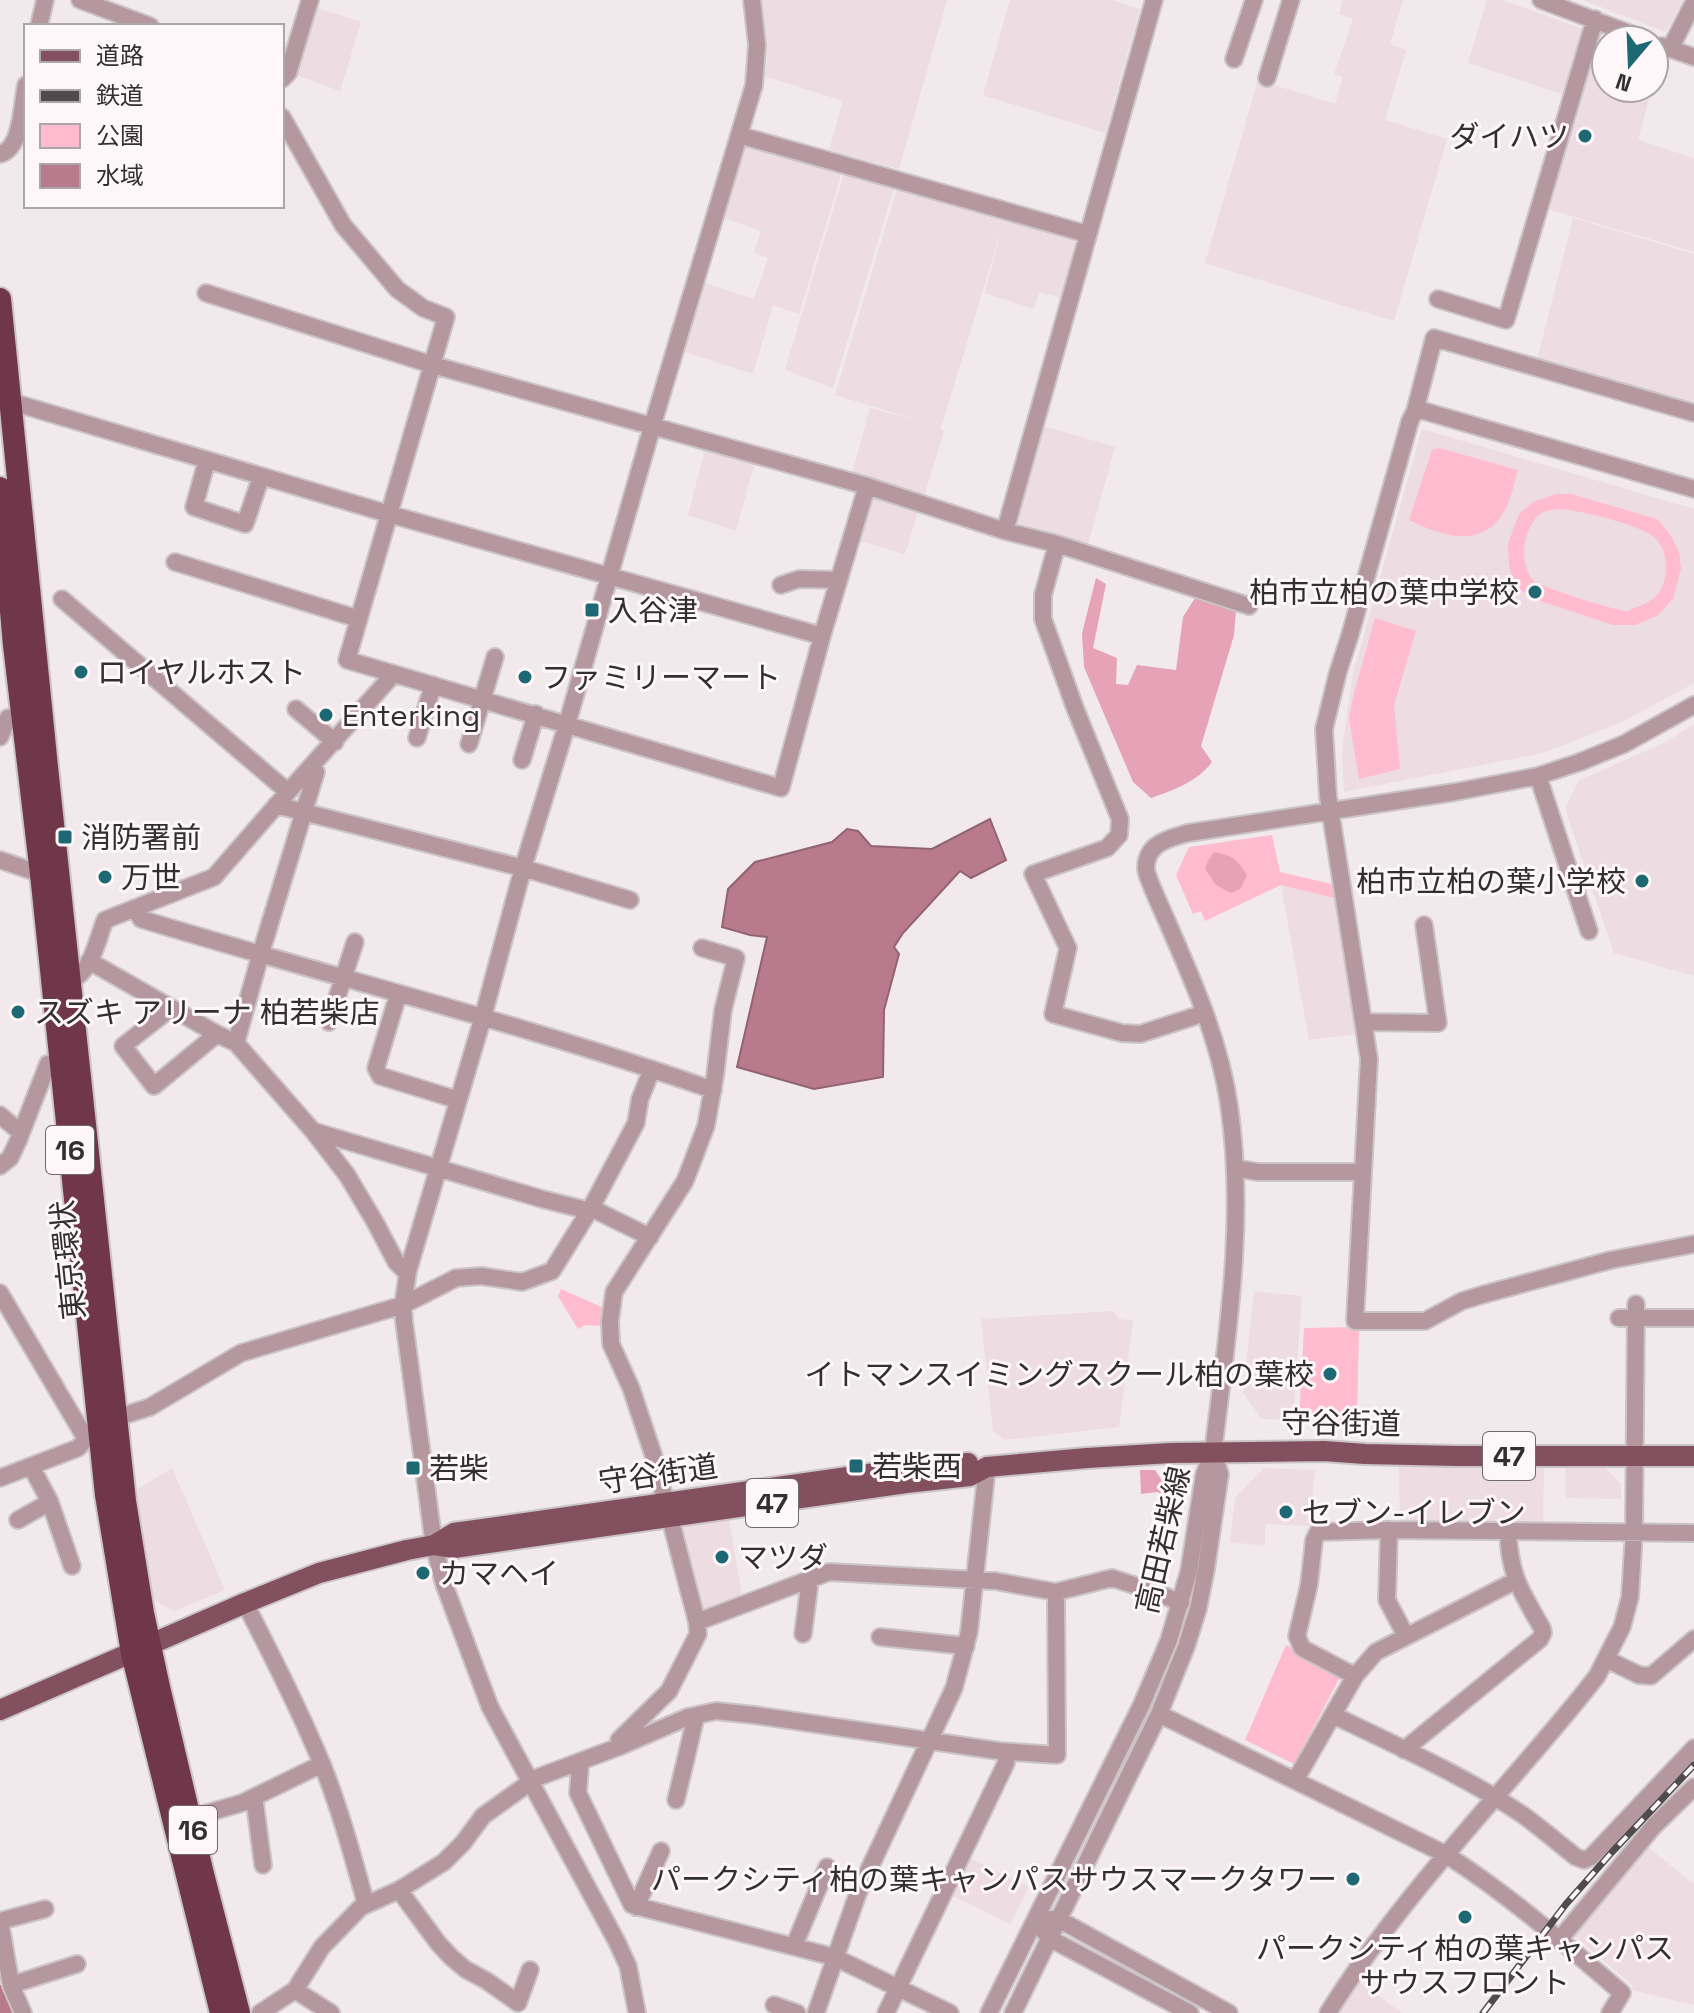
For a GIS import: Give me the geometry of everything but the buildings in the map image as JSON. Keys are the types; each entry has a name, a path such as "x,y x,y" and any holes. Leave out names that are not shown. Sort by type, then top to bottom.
{"highway":[{"name":"東京環状","path":"0,299 12,402 16,645 70,981 125,1501 143,1613 141,1650 190,1818 239,2013"},
{"name":"東京環状","path":"0,488 61,1062 92,1438 221,2013"}],"main road":[{"name":"守谷街道","path":"0,1710 319,1573 434,1545 454,1548 668,1511 970,1476 987,1467 1087,1458 1324,1451 1442,1456 1694,1456"}],"street":[{"path":"39,24 45,0"},
{"path":"80,0 145,24"},
{"path":"284,77 288,73 310,0"},
{"path":"637,2013 628,1966 532,1782 504,1737 441,1573 434,1545 403,1305 408,1271 483,1017 523,868 754,85 757,45 752,0"},
{"path":"1005,531 1154,0"},
{"path":"1234,59 1254,0"},
{"path":"1267,78 1291,0"},
{"path":"1541,0 1607,24"},
{"path":"1670,35 1694,2"},
{"path":"1438,299 1506,320 1595,19"},
{"path":"1670,49 1694,57"},
{"path":"0,154 10,148 24,119"},
{"path":"739,135 1087,234"},
{"path":"286,137 343,225 397,289 423,308 446,317 347,660 781,788 867,486"},
{"path":"206,293 433,365 867,486 1249,606"},
{"path":"1694,413 1434,338 1324,729 1328,796 1369,1059 1355,1321 1425,1321 1462,1301 1485,1294 1611,1260 1694,1244"},
{"path":"12,402 389,514 822,636"},
{"path":"1415,411 1424,411 1694,489"},
{"path":"207,460 194,507 245,524 261,477"},
{"path":"1057,544 1043,595 1043,619 1120,819 1119,835 1107,848 1033,874 1068,948 1053,1014 1122,1033 1140,1034 1205,1013"},
{"path":"175,562 359,619"},
{"path":"781,585 799,579 839,580"},
{"path":"62,599 288,792"},
{"path":"469,744 495,657"},
{"path":"70,981 89,961 105,920 214,877 335,742 392,673"},
{"path":"417,738 433,685"},
{"path":"1213,1452 1236,1237 1235,1168 1229,1104 1205,1013 1152,887 1146,866 1150,854 1157,844 1166,839 1188,833 1455,792 1538,776 1624,744 1694,705"},
{"path":"296,709 335,742"},
{"path":"522,760 536,714"},
{"path":"0,737 8,718 22,717"},
{"path":"236,1043 316,772 312,765"},
{"path":"1538,776 1589,931"},
{"path":"276,805 523,868 630,900"},
{"path":"0,860 41,874"},
{"path":"135,908 141,919 260,956 483,1017 713,1090"},
{"path":"1364,1022 1438,1023 1424,925"},
{"path":"329,1022 355,942"},
{"path":"621,1746 619,1740 669,1691 698,1634 653,1454 631,1388 611,1344 610,1321 614,1292 685,1181 706,1126 723,1010 736,958 702,948"},
{"path":"89,961 236,1043 347,1175 396,1262 408,1271"},
{"path":"398,995 376,1068 380,1076 458,1100"},
{"path":"171,1008 123,1046 154,1086 217,1034"},
{"path":"0,1166 10,1158 48,1064 61,1062"},
{"path":"116,1418 150,1407 241,1353 403,1305 456,1278 481,1276 522,1282 552,1271 590,1209 636,1123 640,1099 652,1069"},
{"path":"0,1115 20,1132"},
{"path":"313,1131 542,1199 590,1209 650,1237"},
{"path":"1235,1168 1258,1172 1363,1172"},
{"path":"0,1293 92,1438 78,1448 0,1478"},
{"path":"1328,2013 1356,1968 1445,1854 1563,1718 1597,1676 1606,1659 1622,1627 1630,1597 1634,1456 1630,1314 1694,1318"},
{"name":"高田若柴線","path":"989,2013 1142,1704 1169,1640 1189,1571 1204,1475 1213,1452"},
{"name":"高田若柴線","path":"1013,2013 1159,1714 1186,1647 1206,1569 1220,1474 1213,1452"},
{"path":"31,1466 50,1502 72,1566"},
{"path":"816,2013 858,1893 954,1688 969,1632 987,1467"},
{"path":"18,1520 50,1502"},
{"path":"1389,1530 1387,1600 1406,1636"},
{"path":"1355,1676 1302,1648 1297,1636 1318,1532 1694,1533"},
{"path":"1404,1750 1540,1639 1543,1633 1515,1581 1508,1532"},
{"path":"697,1622 829,1572 995,1581 1056,1592 1112,1578 1181,1603"},
{"path":"803,1634 809,1588 805,1581"},
{"path":"1296,1779 1355,1676 1376,1652 1515,1581"},
{"path":"260,2013 295,1990 322,1947 366,1904 399,1890 444,1862 483,1816 536,1778 696,1716 716,1711 754,1715 1007,1752 1057,1755 1056,1596"},
{"path":"245,1603 322,1764 366,1904"},
{"path":"880,1637 966,1646"},
{"path":"1606,1659 1639,1675 1651,1676 1694,1639"},
{"path":"1159,1714 1445,1854 1481,1878 1622,1993 1610,2013"},
{"path":"1333,1715 1443,1768 1523,1816 1584,1860 1591,1857 1694,1748"},
{"path":"676,1800 696,1716"},
{"path":"886,2013 1006,1763 1007,1752"},
{"path":"579,1763 578,1793 632,1905 834,1957 950,2013"},
{"path":"190,1818 242,1803 322,1764"},
{"path":"1559,1940 1653,1827 1694,1787"},
{"path":"252,1798 263,1865"},
{"path":"636,1907 661,1851"},
{"path":"794,1946 827,1867"},
{"path":"399,1890 451,1957 518,2003 530,1970"},
{"path":"23,2013 11,1985 0,1922 45,1909"},
{"path":"1035,1919 1058,1919 1229,2013"},
{"path":"1035,1919 1049,1938 1190,2013"},
{"path":"11,1985 77,1964"},
{"path":"295,1990 331,2013"},
{"path":"774,2005 797,2013"}],"shaded area":[{"path":"762,0 947,0 899,169 829,150 843,101 765,76 767,61"},
{"path":"1010,0 1112,0 1140,9 1105,133 983,95"},
{"path":"1343,0 1403,0 1390,44 1406,50 1385,120 1447,139 1394,321 1205,263 1258,80 1335,104 1343,77 1334,74 1353,19 1339,14"},
{"path":"1487,0 1502,0 1586,30 1567,96 1468,63"},
{"path":"1583,0 1683,0 1670,24 1645,24"},
{"path":"314,7 361,22 340,91 293,74"},
{"path":"1590,50 1590,104 1648,104 1638,140 1694,158 1694,252 1544,208"},
{"path":"758,144 843,168 799,314 773,305 753,374 682,351 702,282 754,299 768,258 754,253 761,231 721,217 745,146"},
{"path":"845,170 895,185 833,388 785,370"},
{"path":"897,189 1004,221 1007,213 1072,232 1077,240 1061,298 1039,292 1034,309 985,293 1003,224 941,428 944,432 923,499 851,477 870,408 917,420 835,395"},
{"path":"1573,218 1694,254 1694,406 1537,360"},
{"path":"1040,425 1115,447 1088,544 1019,524 1015,514"},
{"name":"柏市立柏の葉中学校","path":"1422,429 1694,509 1694,683 1620,723 1543,753 1344,792 1342,750 1353,674"},
{"path":"706,446 755,461 736,531 688,515"},
{"path":"875,496 919,508 905,554 856,540 868,500"},
{"path":"1096,578 1106,584 1093,648 1117,658 1116,684 1128,685 1137,665 1176,670 1183,617 1195,598 1236,611 1234,635 1201,746 1212,762 1192,780 1151,798 1133,782 1084,667 1082,633"},
{"name":"柏市立柏の葉小学校","path":"1694,724 1694,976 1614,953 1565,809 1578,781 1666,742"},
{"path":"1214,852 1234,859 1247,875 1240,889 1231,893 1216,885 1205,869"},
{"path":"1281,885 1338,899 1358,1034 1309,1040"},
{"path":"1254,1291 1302,1296 1293,1420 1262,1419 1243,1393"},
{"path":"1113,1311 1120,1319 1133,1321 1119,1427 1005,1440 993,1431 981,1319"},
{"path":"1399,1464 1544,1464 1543,1525 1400,1524"},
{"path":"1565,1465 1602,1465 1621,1484 1621,1499 1566,1498"},
{"path":"172,1468 225,1590 174,1611 153,1600 135,1491"},
{"path":"1264,1468 1315,1470 1309,1526 1265,1524 1265,1546 1230,1542 1235,1498"},
{"path":"1140,1470 1155,1470 1175,1505 1158,1492 1141,1494"},
{"path":"729,1519 742,1597 700,1613 676,1527"},
{"path":"1644,1844 1694,1884 1694,2005 1632,1990 1633,1986 1569,1931"},
{"path":"967,1857 1029,1887 1010,1924 949,1894"},
{"path":"1359,1982 1402,2013 1336,2013"}],"green space":[{"path":"1439,448 1518,470 1507,506 1487,530 1476,535 1450,535 1409,520 1432,450"},
{"path":"1556,494 1571,494 1657,519 1670,534 1679,552 1681,568 1673,599 1657,616 1635,625 1613,625 1534,599 1520,590 1512,578 1508,544 1519,514 1533,502","holes":["1566,510 1623,523 1655,538 1664,551 1666,562 1665,578 1657,595 1649,602 1627,611 1534,581 1524,556 1529,528 1542,513"]},
{"path":"1375,618 1416,631 1394,705 1400,769 1359,779 1349,719"},
{"path":"1272,835 1280,872 1336,885 1338,899 1281,885 1205,921 1201,911 1193,914 1176,875 1189,847"},
{"path":"561,1289 606,1309 603,1326 586,1325 578,1329 558,1296"},
{"name":"イトマンスイミングスクール柏の葉校","path":"1359,1327 1357,1421 1299,1419 1304,1328"},
{"path":"1286,1645 1338,1671 1340,1677 1294,1764 1245,1740"}],"water":[{"path":"990,819 1006,860 971,878 960,871 894,947 899,954 884,1010 883,1077 814,1089 737,1067 767,937 722,927 728,889 755,862 832,842 847,829 858,831 871,846 932,849"}],"waterway":[{"path":"0,1997 4,2013"}],"railway":[{"path":"1483,2013 1566,1904 1694,1765"}],"place":[{"name":"ダイハツ","path":"1585,136"},
{"name":"柏市立柏の葉中学校","path":"1535,592"},
{"name":"入谷津","path":"592,610"},
{"name":"ロイヤルホスト","path":"81,672"},
{"name":"ファミリーマート","path":"525,677"},
{"name":"Enterking","path":"326,715"},
{"name":"消防署前","path":"65,837"},
{"name":"万世","path":"105,877"},
{"name":"柏市立柏の葉小学校","path":"1642,881"},
{"name":"スズキ アリーナ 柏若柴店","path":"18,1012"},
{"name":"イトマンスイミングスクール柏の葉校","path":"1330,1374"},
{"name":"若柴西","path":"856,1466"},
{"name":"若柴","path":"413,1468"},
{"name":"セブン-イレブン","path":"1286,1512"},
{"name":"マツダ","path":"722,1557"},
{"name":"カマヘイ","path":"423,1573"},
{"name":"パークシティ柏の葉キャンパスサウスマークタワー","path":"1353,1879"},
{"name":"パークシティ柏の葉キャンパス サウスフロント","path":"1465,1917"}]}
